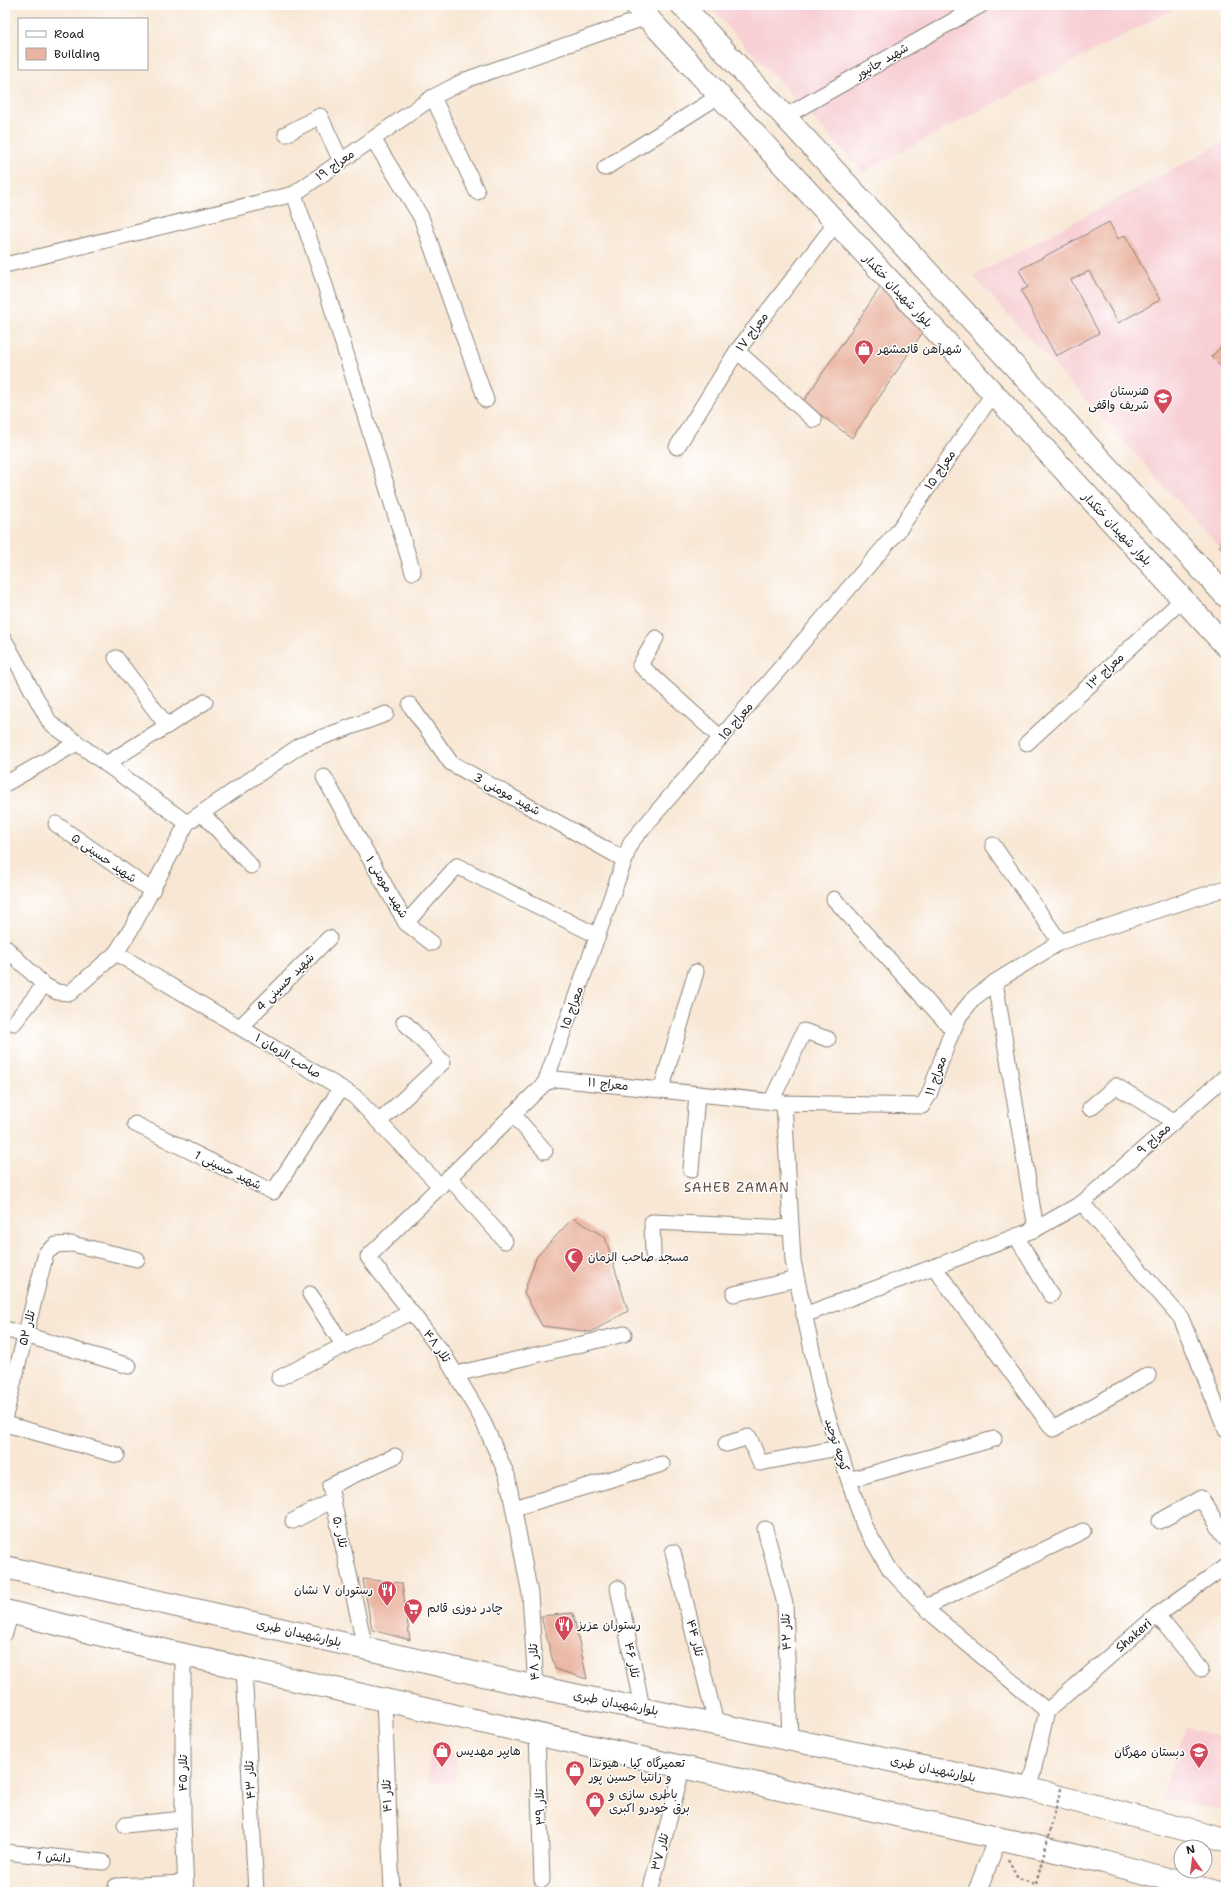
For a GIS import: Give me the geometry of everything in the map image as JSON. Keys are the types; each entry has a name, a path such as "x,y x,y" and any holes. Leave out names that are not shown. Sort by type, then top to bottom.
{"highway":[{"path":"682,5 1226,596"},
{"name":"بلوار شهیدان خنکدار","path":"641,11 1226,646"},
{"name":"بلوارشهیدان طبری","path":"5,1567 536,1687 716,1723 1029,1789 1226,1840"},
{"path":"7,1618 182,1655 998,1837 1104,1862 1208,1891"}],"street":[{"name":"شهید جانپور","path":"784,117 981,5"},
{"name":"معراج ۱۹","path":"5,265 294,194 433,97 468,79 641,11"},
{"path":"605,168 719,96"},
{"path":"433,97 477,192"},
{"path":"286,134 320,116 341,162"},
{"path":"372,139 421,217 486,400"},
{"path":"294,194 324,282 413,572"},
{"name":"معراج ۱۷","path":"677,447 737,351 836,223"},
{"path":"737,351 814,420"},
{"name":"معراج ۱۵","path":"545,1083 631,842 898,531 993,394"},
{"name":"معراج ۱۳","path":"1027,743 1182,600"},
{"path":"656,638 640,665 721,738"},
{"path":"5,641 50,723 187,823"},
{"path":"116,658 168,726"},
{"path":"106,764 205,702"},
{"name":"شهید مومنی 3","path":"410,704 451,763 625,860"},
{"path":"5,947 44,985 57,992 70,993 116,953 134,926 187,823 301,745 386,714"},
{"path":"5,784 77,743"},
{"name":"شهید مومنی ۱","path":"324,777 406,923 457,866 598,936"},
{"path":"202,813 251,866"},
{"name":"شهید حسینی ۵","path":"56,824 152,892"},
{"path":"993,845 1060,942"},
{"name":"معراج ۱۱","path":"545,1083 556,1079 778,1102 922,1106 930,1095 953,1030 960,1015 974,998 995,982 1060,942 1226,888"},
{"path":"834,899 953,1030"},
{"path":"406,923 432,943"},
{"name":"شهید حسینی 4","path":"240,1027 329,938"},
{"name":"صاحب الزمان ۱","path":"116,953 354,1096 379,1122 444,1181 505,1241"},
{"path":"661,1090 696,972"},
{"path":"995,982 1036,1229"},
{"path":"14,1023 44,985"},
{"path":"379,1122 444,1062 404,1022"},
{"path":"778,1102 804,1031 828,1039"},
{"name":"معراج ۹","path":"804,1315 1036,1229 1082,1203 1226,1076"},
{"name":"تلار ۴۸","path":"536,1687 530,1594 507,1475 481,1417 443,1353 368,1257 545,1083"},
{"path":"1090,1108 1116,1086 1174,1121"},
{"name":"شهید حسینی 1","path":"135,1124 272,1192 341,1088"},
{"path":"691,1170 697,1094"},
{"name":"کوچه توحید","path":"778,1102 796,1279 823,1402 864,1526 891,1571 926,1607 1047,1711"},
{"path":"514,1114 545,1151"},
{"path":"1082,1203 1181,1318 1226,1430"},
{"path":"653,1254 652,1222 791,1228"},
{"path":"1016,1236 1051,1295"},
{"name":"تلار ۵۲","path":"5,1416 46,1253 56,1245 72,1244 137,1259"},
{"path":"934,1267 1053,1429 1148,1375"},
{"path":"734,1294 796,1279"},
{"path":"310,1294 344,1346"},
{"path":"279,1378 411,1312"},
{"path":"5,1329 129,1366"},
{"path":"456,1374 624,1334"},
{"path":"5,1424 117,1455"},
{"path":"726,1444 749,1437 760,1463 838,1448"},
{"path":"849,1480 994,1439"},
{"name":"تلار ۵۰","path":"365,1648 330,1486 395,1456"},
{"path":"514,1508 662,1464"},
{"path":"1160,1521 1201,1498 1226,1539"},
{"path":"293,1521 333,1500"},
{"name":"تلار ۴۲","path":"765,1529 785,1604 790,1739"},
{"path":"926,1607 1083,1531"},
{"name":"تلار ۴۴","path":"673,1552 716,1723"},
{"name":"Shakeri","path":"1047,1711 1158,1615 1226,1566"},
{"name":"تلار ۴۶","path":"618,1588 642,1708"},
{"path":"1158,1615 1201,1668"},
{"name":"تلار ۴۵","path":"182,1655 185,1888"},
{"name":"تلار ۴۳","path":"244,1669 256,1892"},
{"name":"تلار ۴۱","path":"384,1700 392,1892"},
{"path":"1029,1789 1047,1711"},
{"name":"تلار ۳۹","path":"537,1734 542,1880"},
{"name":"تلار ۳۷","path":"650,1892 683,1766"},
{"path":"125,1825 183,1819"},
{"path":"977,1892 998,1837"},
{"name":"دانش 1","path":"5,1852 103,1862"},
{"path":"116,1886 185,1888"}],"path":[{"path":"1018,1879 1036,1884 1062,1785"}],"shaded area":[{"path":"708,5 1181,5 863,172"},
{"name":"هنرستان شریف واقفی","path":"1226,141 1226,554 973,276"},
{"name":"دبستان مهرگان","path":"1186,1727 1226,1739 1226,1810 1161,1800"},
{"name":"هایپر مهدیس","path":"430,1749 458,1754 454,1782 428,1782"}],"building":[{"path":"1109,222 1118,239 1125,235 1160,300 1118,323 1089,271 1071,280 1099,333 1056,356 1021,291 1028,287 1019,270"},
{"name":"شهرآهن قائمشهر","path":"882,285 925,329 852,438 803,402"},
{"path":"1226,342 1226,372 1211,357"},
{"path":"1226,539 1226,553 1219,546"},
{"name":"مسجد صاحب الزمان","path":"573,1218 605,1237 628,1311 591,1332 542,1326 524,1292 537,1256"},
{"name":"رستوران ۷ نشان","path":"363,1579 402,1583 410,1640 372,1630"},
{"name":"رستوران عزیز","path":"573,1613 587,1679 555,1669 541,1616"}],"place":[{"name":"شهرآهن قائمشهر","path":"864,366"},
{"name":"هنرستان شریف واقفی","path":"1163,415"},
{"name":"مسجد صاحب الزمان","path":"574,1274"},
{"name":"رستوران ۷ نشان","path":"387,1607"},
{"name":"چادر دوزی قائم","path":"413,1625"},
{"name":"رستوران عزیز","path":"564,1642"},
{"name":"هایپر مهدیس","path":"442,1768"},
{"name":"دبستان مهرگان","path":"1199,1769"},
{"name":"تعمیرگاه کیا ، هیوندا و زانتیا حسین پور","path":"575,1787"},
{"name":"باطری سازی و برق خودرو اکبری","path":"595,1818"}],"district":[{"name":"SAHEB ZAMAN","path":"737,1187"}]}
